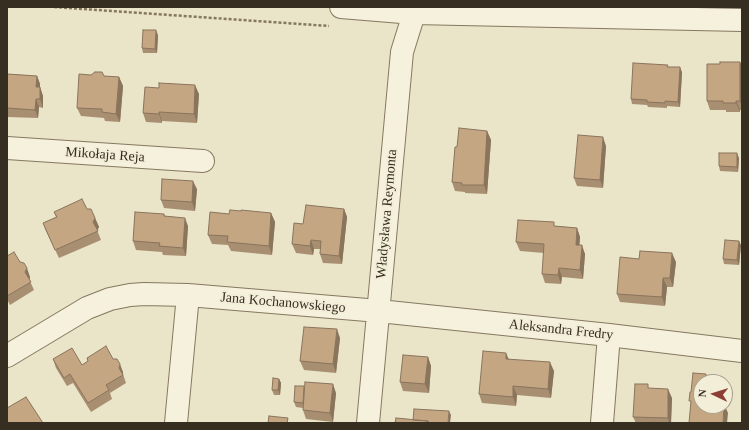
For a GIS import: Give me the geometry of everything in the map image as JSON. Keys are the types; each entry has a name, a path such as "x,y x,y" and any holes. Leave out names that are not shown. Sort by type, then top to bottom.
{"street":[{"path":"341,7 742,20"},
{"name":"Władysława Reymonta","path":"368,423 402,52 415,10"},
{"name":"Mikołaja Reja","path":"7,148 203,161"},
{"name":"Jana Kochanowskiego","path":"7,356 88,308 110,299 130,295 188,295 379,311"},
{"path":"176,423 188,295"},
{"name":"Aleksandra Fredry","path":"379,311 609,335 742,351"},
{"path":"602,423 609,335"}],"building":[{"path":"143,30 156,30 155,49 142,48"},
{"path":"720,62 740,62 740,101 736,101 736,103 707,101 707,64 720,64"},
{"path":"633,63 680,67 678,102 647,102 647,100 631,99"},
{"path":"95,72 102,72 104,76 119,77 116,114 102,112 102,109 77,108 79,74 91,75"},
{"path":"7,74 37,76 36,87 40,87 40,99 36,99 35,110 7,108"},
{"path":"159,83 195,85 194,114 159,112 159,114 143,113 145,87 159,88"},
{"path":"459,128 487,131 484,185 462,185 462,183 452,182 455,147 457,147"},
{"path":"578,135 603,137 600,180 574,178"},
{"path":"719,153 737,153 737,167 719,166"},
{"path":"162,179 193,181 192,202 161,200"},
{"path":"82,199 87,209 91,209 95,218 93,222 98,231 55,250 43,223 57,217 54,212"},
{"path":"306,205 344,209 339,256 320,254 321,241 311,240 310,246 292,244 294,223 303,224"},
{"path":"230,210 271,213 269,246 227,242 228,236 208,235 210,212 229,214"},
{"path":"135,212 164,214 164,216 185,218 183,248 159,246 160,243 133,241"},
{"path":"518,220 554,222 554,226 577,228 576,245 582,245 580,270 559,268 558,275 542,274 544,244 516,242"},
{"path":"725,240 739,241 737,260 723,259"},
{"path":"640,251 672,253 670,278 663,278 662,297 617,294 620,257 639,259"},
{"path":"14,252 20,262 24,263 27,268 25,272 31,282 7,296 7,256"},
{"path":"304,327 337,329 333,364 300,361"},
{"path":"106,346 113,359 117,359 120,364 119,368 123,375 106,385 109,390 88,403 70,374 64,378 53,359 72,348 82,365 88,361 87,358"},
{"path":"483,351 506,353 506,359 550,362 548,389 513,386 513,397 479,394"},
{"path":"403,355 428,357 425,384 400,382"},
{"path":"693,373 706,374 693,374 693,414 724,414 723,423 689,423 691,401 689,401"},
{"path":"273,378 279,379 278,390 272,390"},
{"path":"305,382 333,384 330,413 303,410"},
{"path":"635,384 648,384 648,388 668,389 668,418 633,417"},
{"path":"295,386 304,386 303,403 294,402"},
{"path":"26,397 43,423 7,423 7,408"},
{"path":"414,409 449,411 448,423 429,423 428,421 413,420"},
{"path":"269,416 288,418 287,423 268,423"},
{"path":"396,418 428,421 428,423 395,423"}]}
